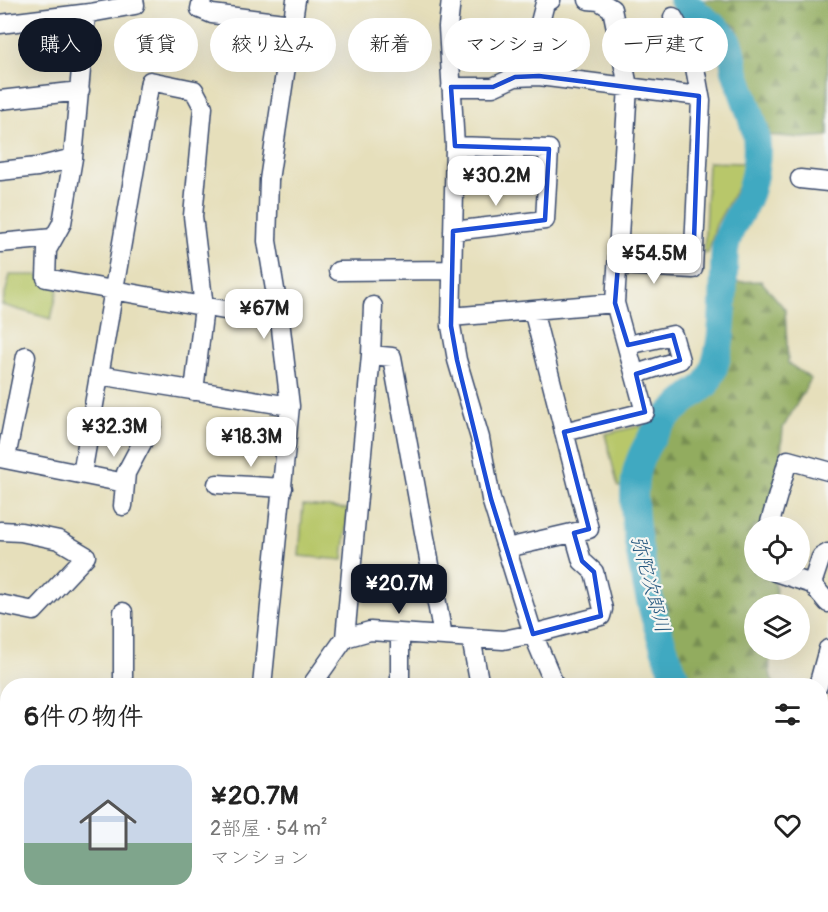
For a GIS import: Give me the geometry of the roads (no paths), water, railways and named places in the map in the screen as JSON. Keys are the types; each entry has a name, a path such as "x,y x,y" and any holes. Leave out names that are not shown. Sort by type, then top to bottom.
{"street":[{"path":"0,24 86,14 135,5 134,0"},
{"path":"202,0 200,9 212,14 244,18"},
{"path":"293,18 296,0"},
{"path":"451,0 448,27 455,146 451,317 457,360 480,438 491,499 533,634 552,678"},
{"path":"539,76 537,34 545,3 552,0"},
{"path":"564,432 645,412 615,303 628,86 612,9 599,1 588,0"},
{"path":"86,14 73,158 62,223 47,250 46,278 280,320"},
{"path":"618,265 693,269 701,101 692,51 673,17"},
{"path":"263,678 290,406 280,320 267,241 269,180 285,72"},
{"path":"451,87 493,87 514,77 539,76 699,96"},
{"path":"82,474 150,81 194,90 203,106 193,216 204,307 194,392"},
{"path":"0,100 80,91"},
{"path":"453,231 545,219 549,149 455,146"},
{"path":"0,171 37,167 73,158"},
{"path":"800,179 828,182"},
{"path":"0,243 53,238"},
{"path":"338,272 452,270"},
{"path":"451,317 615,303"},
{"path":"317,678 345,638 371,355 373,306"},
{"path":"507,549 589,529 533,310"},
{"path":"628,345 673,335 680,360 636,374"},
{"path":"371,355 392,357 443,636"},
{"path":"26,356 3,458 125,483"},
{"path":"99,375 290,406"},
{"path":"123,506 126,473 152,424"},
{"path":"772,516 788,460 828,471"},
{"path":"217,484 283,488"},
{"path":"0,531 21,532 58,540 86,556 34,611 0,604"},
{"path":"345,638 370,631 503,640 601,616 603,609 594,572 582,561 574,533"},
{"path":"812,584 822,557 828,553"},
{"path":"806,582 812,584 828,603"},
{"path":"123,612 123,678"},
{"path":"400,633 400,678"},
{"path":"471,638 478,678"},
{"path":"820,678 828,649"}],"waterway":[{"name":"弥陀次郎川","path":"676,678 662,641 646,584 636,527 635,479 642,455 658,428 677,408 705,385 713,371 722,319 725,250 733,225 749,196 757,151 755,130 735,70 729,43 720,32 683,0"}]}
